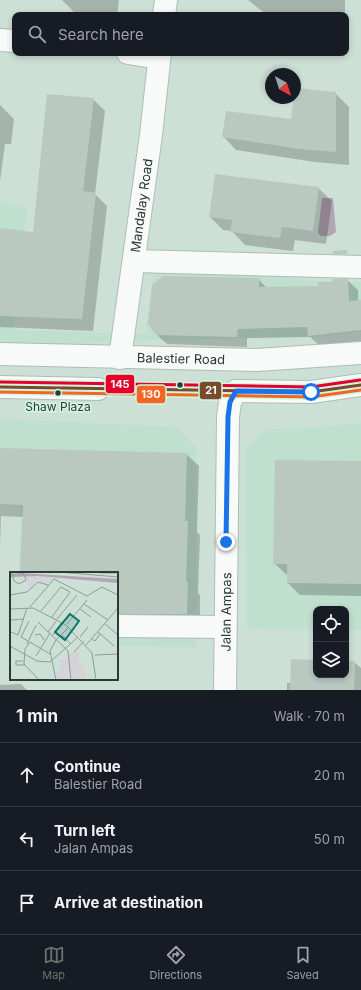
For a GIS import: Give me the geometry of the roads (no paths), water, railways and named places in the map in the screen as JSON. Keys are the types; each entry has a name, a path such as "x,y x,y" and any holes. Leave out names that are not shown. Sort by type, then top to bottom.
{"street":[{"path":"164,12 166,0"},
{"path":"0,40 12,42"},
{"name":"Mandalay Road","path":"120,358 151,135 159,56"},
{"path":"134,261 361,267"},
{"name":"Balestier Road","path":"0,354 256,360 361,352"},
{"name":"Jalan Ampas","path":"225,690 228,417 230,402 236,391 311,392 361,385"},
{"path":"0,387 98,389"},
{"path":"118,626 225,627"}],"place":[{"name":"Shaw Plaza","path":"58,393"}]}
